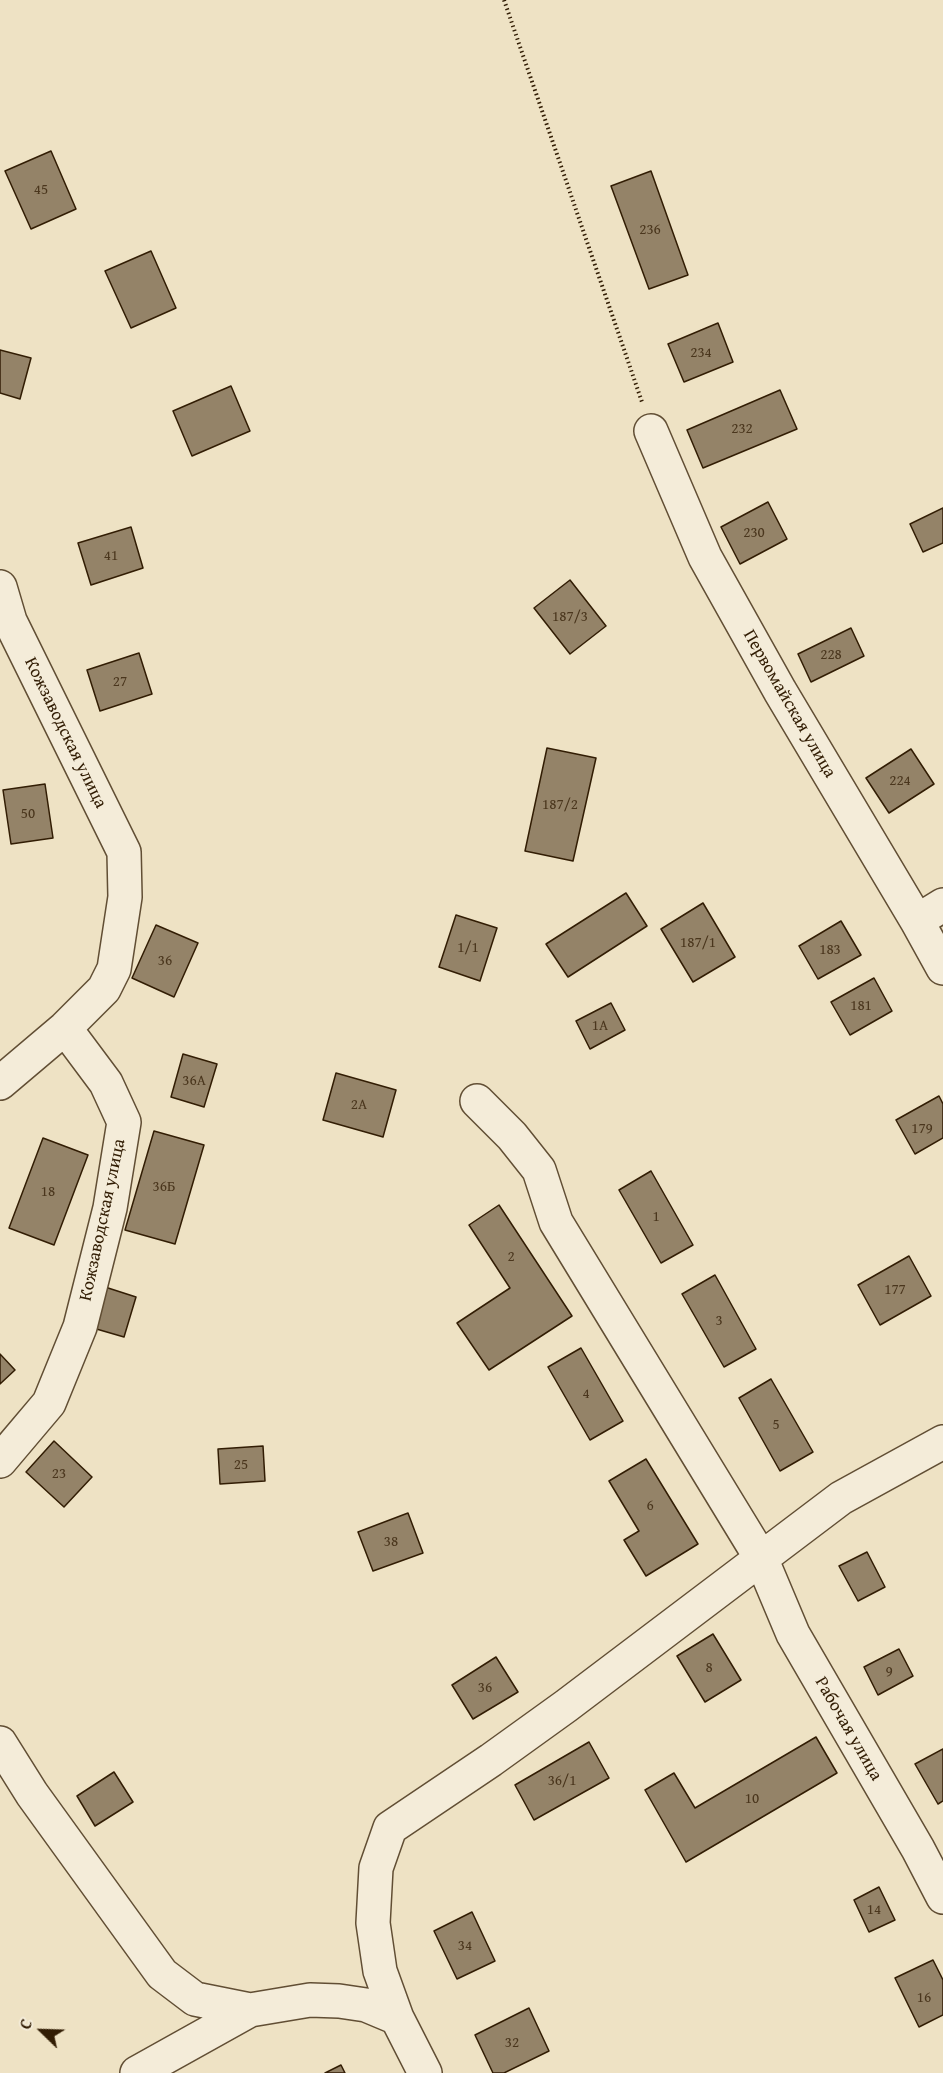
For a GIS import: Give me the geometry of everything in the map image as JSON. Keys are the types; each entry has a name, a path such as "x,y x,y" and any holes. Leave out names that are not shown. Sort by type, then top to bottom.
{"street":[{"name":"Первомайская улица","path":"651,431 705,557 780,691 930,913 943,968"},
{"name":"Кожзаводская улица","path":"0,587 10,621 124,852 125,897 114,969 104,989 65,1028 106,1083 124,1122 110,1208 80,1326 49,1403 0,1461"},
{"path":"0,1083 65,1028"},
{"name":"Рабочая улица","path":"477,1101 512,1136 539,1170 556,1222 761,1558 793,1634 943,1897"},
{"path":"425,2073 397,2018 380,1971 373,1923 376,1868 390,1828 547,1720 841,1498 943,1443"},
{"path":"0,1743 32,1794 162,1974 195,1999 250,2010"},
{"path":"137,2073 250,2010 310,2000 366,2005 397,2018"}],"path":[{"path":"504,0 651,431"}],"building":[{"path":"51,151 76,209 31,229 5,171"},
{"path":"651,171 688,275 649,289 611,186"},
{"path":"151,251 176,308 131,328 105,271"},
{"path":"718,323 733,362 684,382 668,344"},
{"path":"0,350 31,358 20,399 0,393"},
{"path":"231,386 250,431 192,456 173,411"},
{"path":"780,390 797,429 703,468 687,430"},
{"path":"768,502 787,539 740,564 721,527"},
{"path":"943,508 943,543 923,552 910,524"},
{"path":"131,527 143,568 91,585 78,543"},
{"path":"570,580 606,626 570,654 534,608"},
{"path":"851,628 864,656 811,682 798,654"},
{"path":"139,653 152,694 100,711 87,670"},
{"path":"547,748 596,758 573,861 525,851"},
{"path":"911,749 934,784 889,813 866,778"},
{"path":"45,784 53,838 11,844 3,790"},
{"path":"626,893 647,926 568,977 546,944"},
{"path":"703,903 735,957 693,982 661,929"},
{"path":"456,915 497,928 480,981 439,967"},
{"path":"841,921 861,955 818,979 799,946"},
{"path":"156,925 198,943 174,997 132,978"},
{"path":"874,978 892,1011 850,1035 831,1002"},
{"path":"611,1003 625,1030 590,1049 576,1021"},
{"path":"183,1054 217,1064 204,1107 171,1097"},
{"path":"336,1073 396,1090 383,1137 323,1120"},
{"path":"939,1096 943,1104 943,1138 915,1154 896,1120"},
{"path":"154,1131 204,1145 175,1244 125,1230"},
{"path":"43,1138 88,1155 54,1245 9,1228"},
{"path":"651,1171 693,1245 661,1263 619,1190"},
{"path":"499,1205 572,1316 489,1370 457,1323 510,1288 469,1225"},
{"path":"909,1256 931,1296 880,1325 858,1285"},
{"path":"715,1275 756,1349 724,1367 682,1294"},
{"path":"105,1287 136,1297 124,1337 93,1328"},
{"path":"581,1348 623,1421 590,1440 548,1367"},
{"path":"0,1354 15,1370 0,1384"},
{"path":"771,1379 813,1452 780,1471 739,1398"},
{"path":"54,1441 92,1477 64,1507 26,1472"},
{"path":"263,1446 265,1481 220,1484 218,1449"},
{"path":"646,1459 698,1544 646,1576 624,1540 639,1531 609,1481"},
{"path":"408,1513 423,1553 373,1571 358,1532"},
{"path":"867,1552 885,1587 858,1601 839,1566"},
{"path":"713,1634 741,1680 705,1702 677,1656"},
{"path":"899,1649 913,1676 878,1695 864,1667"},
{"path":"496,1657 518,1692 473,1719 452,1685"},
{"path":"816,1737 837,1773 686,1862 645,1790 674,1773 695,1808"},
{"path":"589,1742 609,1778 534,1820 515,1785"},
{"path":"943,1749 943,1801 938,1804 915,1764"},
{"path":"114,1772 133,1802 95,1826 77,1796"},
{"path":"879,1887 895,1920 869,1932 854,1900"},
{"path":"472,1912 495,1961 457,1979 434,1931"},
{"path":"933,1960 943,1980 943,2015 919,2027 895,1978"},
{"path":"529,2008 549,2051 504,2073 493,2073 475,2035"},
{"path":"341,2065 345,2073 325,2073"}]}
